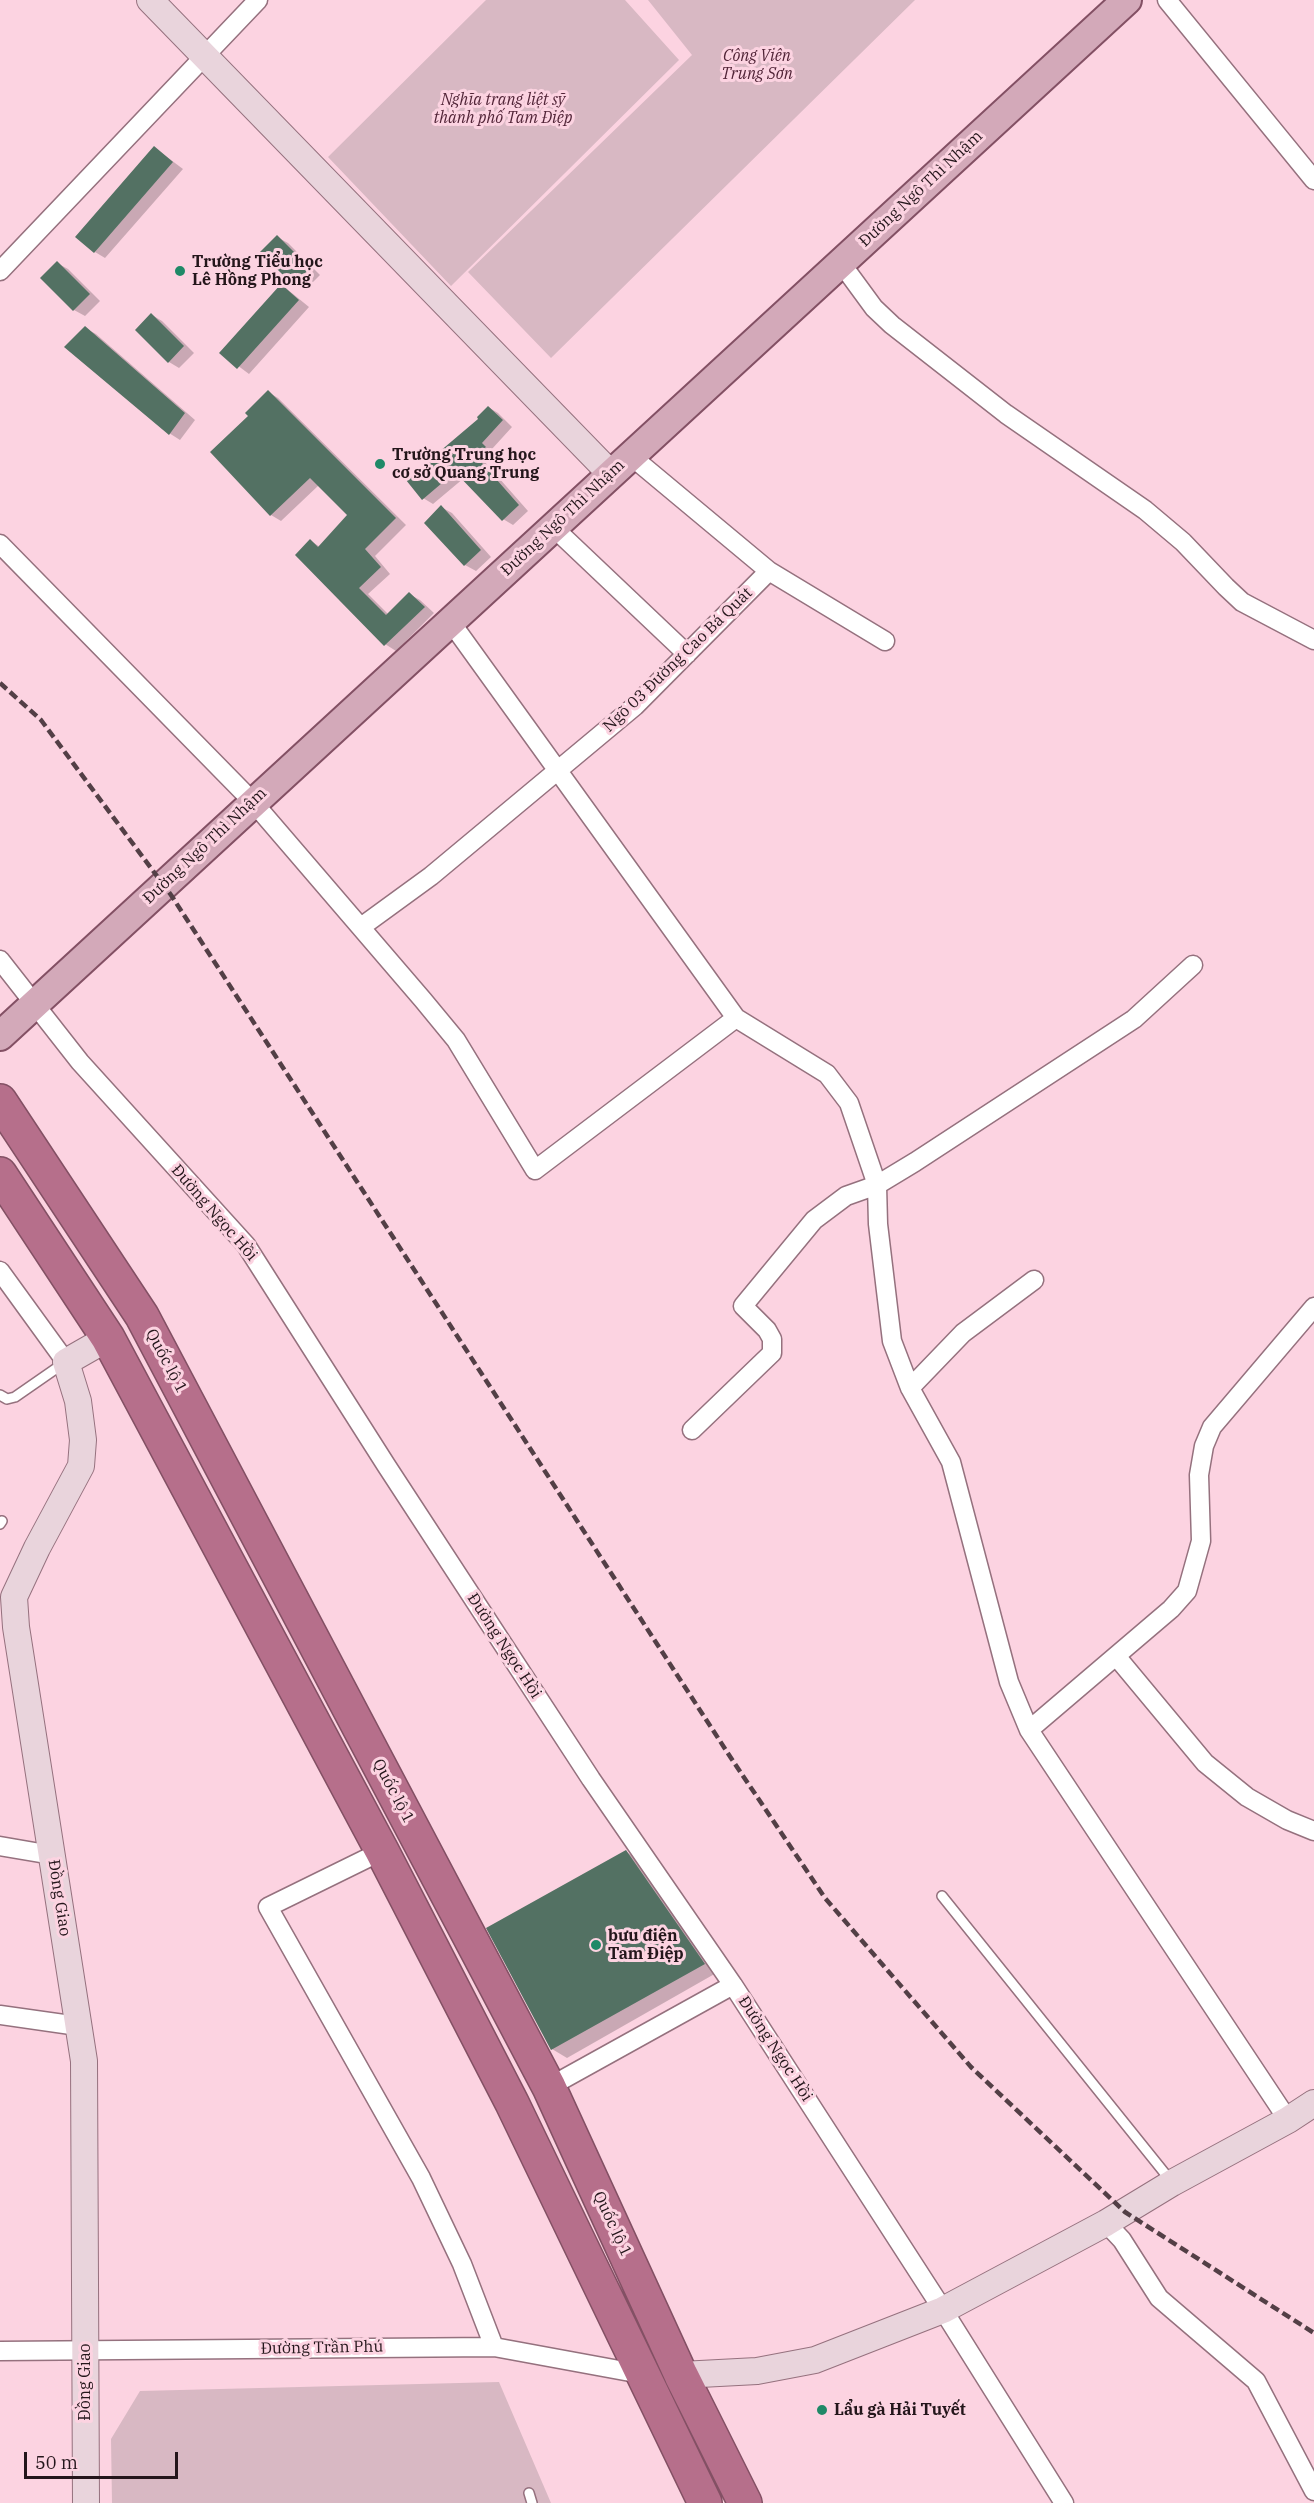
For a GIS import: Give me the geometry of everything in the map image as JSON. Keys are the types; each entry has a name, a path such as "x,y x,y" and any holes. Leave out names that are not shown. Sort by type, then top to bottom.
{"highway":[{"name":"Quốc lộ 1","path":"0,1101 142,1316 549,2087 681,2375 745,2503"},
{"path":"0,1174 108,1338 382,1851 512,2103 705,2503"},
{"path":"641,2373 681,2375"}],"main road":[{"name":"Đường Ngô Thì Nhậm","path":"0,1036 1127,0"}],"street":[{"path":"150,0 204,56 621,465 769,571 885,641"},
{"path":"0,271 258,0"},
{"path":"1167,0 1314,180"},
{"path":"841,263 874,308 892,325 1006,414 1145,510 1183,542 1242,602 1314,640"},
{"path":"554,526 687,654"},
{"path":"0,544 254,802 361,927 456,1040 535,1170 736,1018"},
{"name":"Ngõ 03 Đường Cao Bá Quát","path":"361,927 432,876 635,706 769,571"},
{"path":"450,621 736,1018 827,1074 849,1103 878,1185 878,1224 892,1341 910,1388 951,1462 1009,1682 1029,1730 1288,2120"},
{"name":"Đường Ngọc Hồi","path":"0,960 80,1062 246,1245 386,1466 578,1760 733,1985 943,2310 1064,2503"},
{"path":"692,1430 772,1353 772,1339 767,1330 743,1306 814,1220 846,1196 878,1185 1134,1019 1193,965"},
{"path":"0,1271 66,1362 108,1338"},
{"path":"910,1388 963,1333 1034,1280"},
{"path":"1029,1730 1171,1609 1187,1591 1201,1541 1199,1475 1204,1446 1212,1427 1314,1307"},
{"name":"Đồng Giao","path":"66,1362 78,1401 83,1440 81,1466 37,1548 14,1597 16,1627 84,2061 86,2503"},
{"path":"1116,1656 1205,1763 1247,1797 1287,1820 1314,1831"},
{"path":"0,1846 52,1855"},
{"path":"382,1851 267,1907 421,2178 462,2264 494,2347"},
{"path":"549,2087 733,1985"},
{"path":"0,2016 78,2026"},
{"path":"681,2375 757,2371 815,2360 943,2310 1106,2223 1314,2103"},
{"path":"1106,2223 1122,2240 1159,2298 1256,2380 1314,2491"},
{"name":"Đường Trần Phú","path":"0,2351 494,2347 641,2373"}],"lane":[{"path":"0,1395 7,1399 15,1397 66,1362"},
{"path":"942,1896 1172,2183"},
{"path":"529,2493 532,2503"}],"green space":[{"name":"Nghĩa trang liệt sỹ thành phố Tam Điệp","path":"486,0 625,0 679,60 451,286 328,157"},
{"name":"Công Viên Trung Sơn","path":"648,0 915,0 551,358 468,272 692,55"},
{"path":"499,2382 551,2503 112,2503 111,2439 140,2391"}],"building":[{"path":"154,146 173,162 94,253 75,237"},
{"path":"277,235 310,268 293,285 260,252"},
{"path":"57,261 90,294 73,311 40,278"},
{"name":"Trường Tiểu học Lê Hồng Phong","path":"281,284 299,300 237,369 219,353"},
{"path":"151,313 184,346 168,363 135,330"},
{"path":"85,326 185,413 169,435 64,347"},
{"path":"268,390 396,518 365,549 381,567 359,588 386,615 409,592 425,607 384,646 295,555 310,539 318,547 347,515 310,478 270,516 210,452 248,416 245,413"},
{"path":"488,406 503,420 482,443 486,447 475,455 519,505 502,521 455,472 422,500 406,480 478,419 477,417"},
{"path":"441,505 481,550 464,566 424,523"},
{"name":"bưu điện Tam Điệp","path":"626,1850 705,1964 551,2050 486,1928"}],"railway":[{"path":"0,683 41,720 171,895 731,1758 825,1898 971,2067 1125,2212 1314,2333"}],"place":[{"name":"Trường Tiểu học Lê Hồng Phong","path":"180,271"},
{"name":"Trường Trung học cơ sở Quang Trung","path":"380,464"},
{"name":"bưu điện Tam Điệp","path":"596,1945"},
{"name":"Lẩu gà Hải Tuyết","path":"822,2410"}]}
